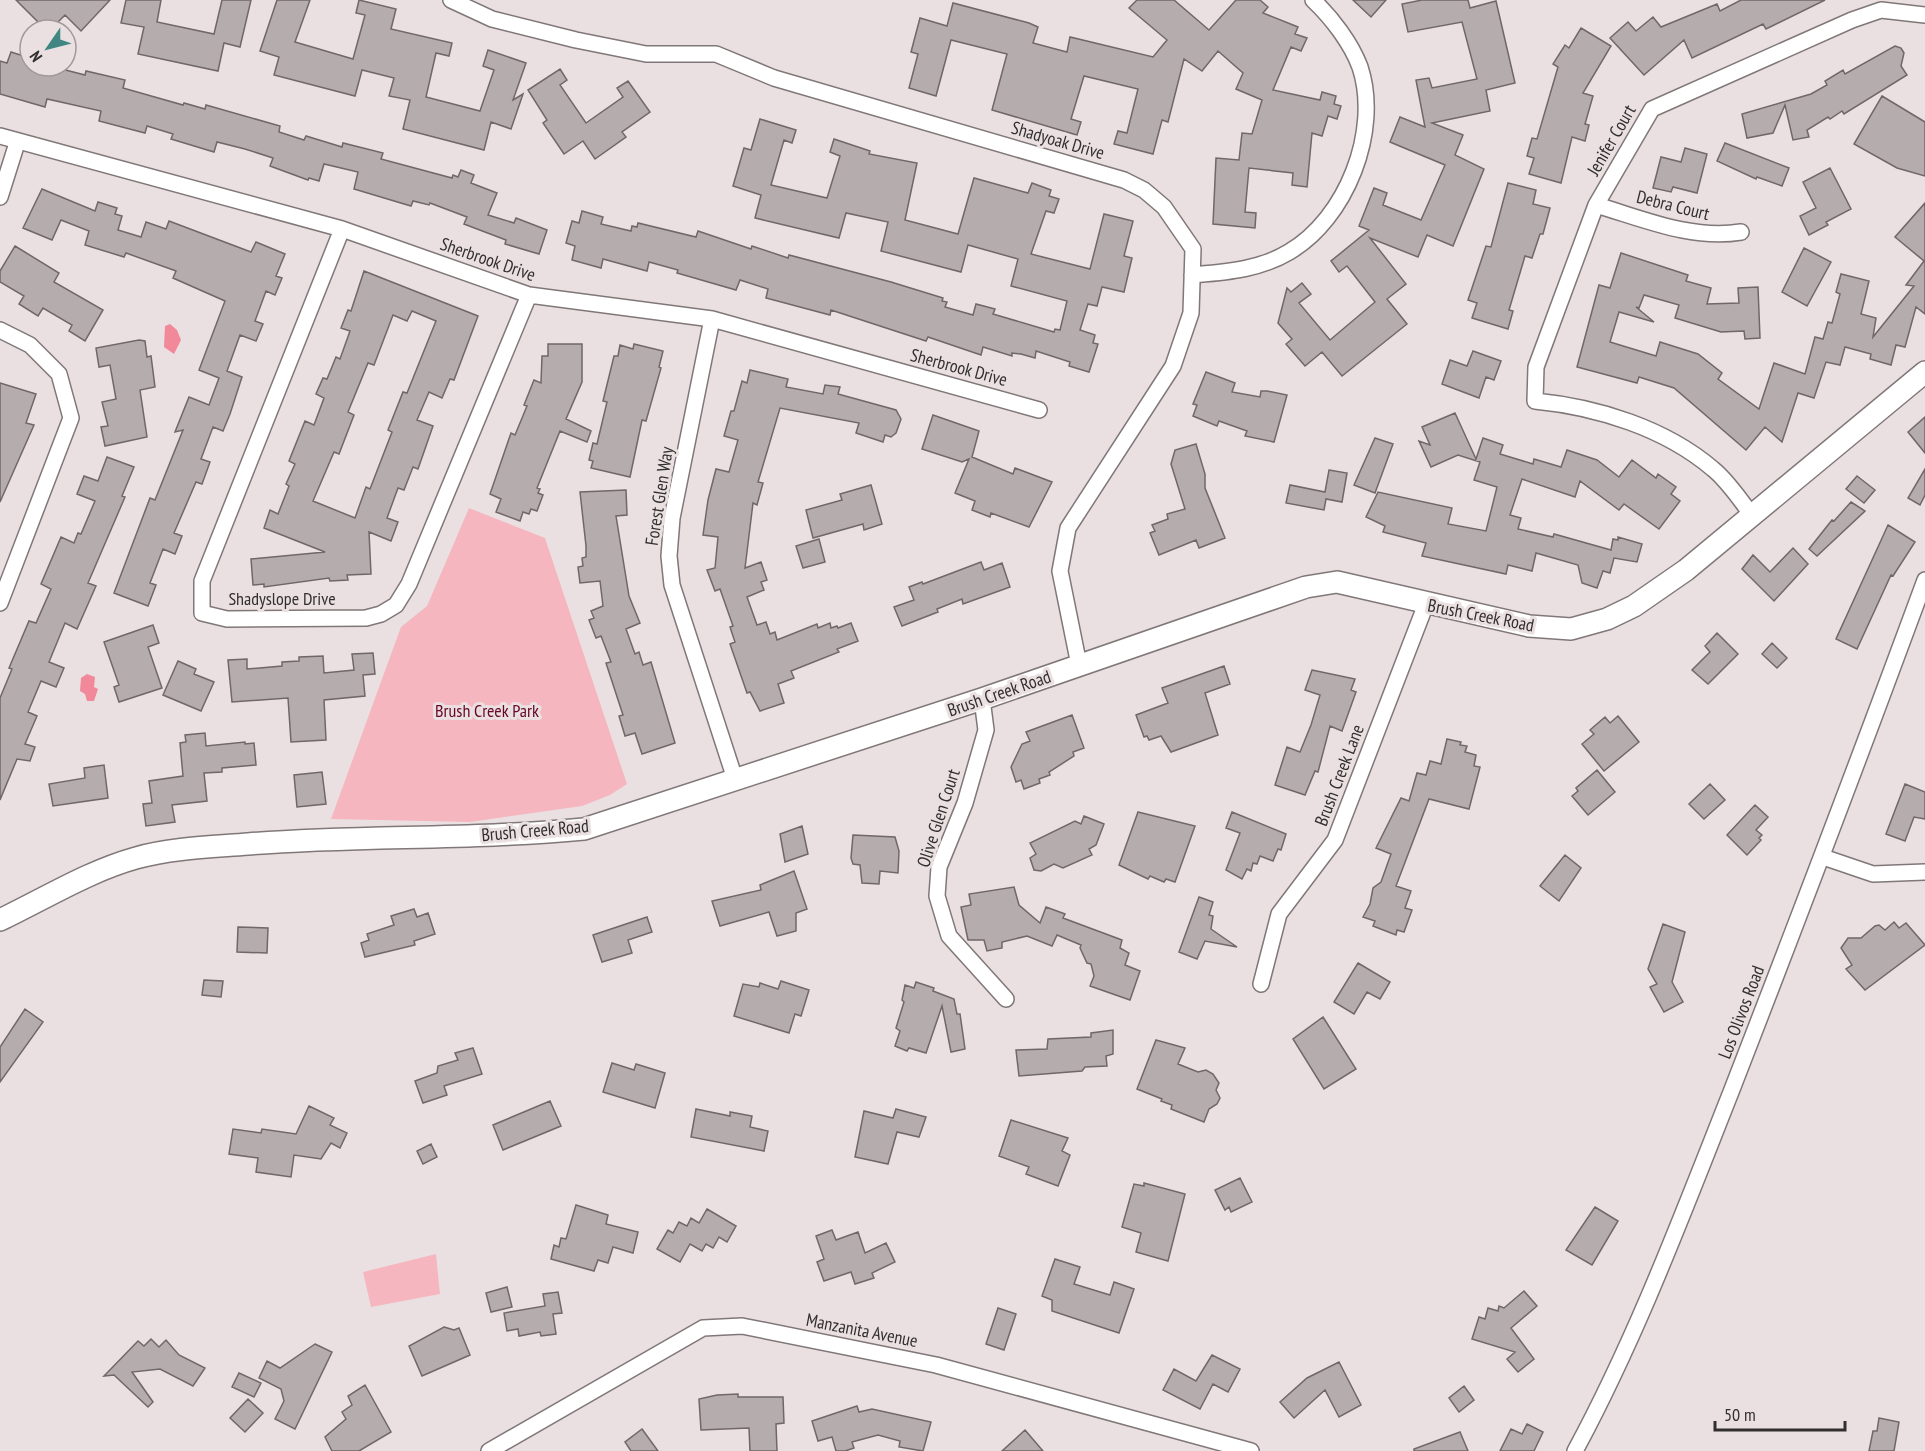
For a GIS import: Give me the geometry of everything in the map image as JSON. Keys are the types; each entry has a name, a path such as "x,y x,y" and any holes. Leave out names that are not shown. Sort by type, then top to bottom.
{"street":[{"name":"Shadyoak Drive","path":"450,0 492,19 576,40 646,54 716,54 774,78 1124,180 1144,190 1164,207 1193,249 1191,313 1173,366 1068,528 1060,571 1079,665"},
{"path":"1192,275 1242,270 1266,263 1290,252 1324,223 1346,188 1361,144 1366,119 1366,96 1359,67 1348,44 1313,0"},
{"name":"Jenifer Court","path":"1752,514 1715,470 1678,444 1622,420 1575,405 1535,401 1536,367 1596,205 1652,109 1852,20 1881,10 1925,15"},
{"name":"Sherbrook Drive","path":"0,136 18,143 342,229 529,295 712,319 1039,410"},
{"path":"0,197 18,143"},
{"name":"Debra Court","path":"1596,205 1693,234 1720,235 1741,232"},
{"name":"Shadyslope Drive","path":"342,229 202,581 202,613 227,619 366,618 381,614 396,605 409,584 529,295"},
{"name":"Forest Glen Way","path":"712,319 672,519 669,556 672,585 735,779"},
{"path":"0,330 30,345 59,374 70,418 0,603"},
{"name":"Brush Creek Road","path":"0,920 102,871 136,858 187,849 328,837 529,834 584,829 982,699 1306,587 1337,582 1529,626 1571,629 1588,626 1634,606 1686,570 1925,372"},
{"name":"Los Olivos Road","path":"1575,1451 1604,1397 1669,1249 1823,857 1925,580"},
{"name":"Brush Creek Lane","path":"1261,984 1279,914 1335,840 1426,604"},
{"name":"Olive Glen Court","path":"982,699 986,730 965,803 939,867 937,896 949,936 1006,999"},
{"path":"1823,857 1873,874 1925,872"},
{"name":"Manzanita Avenue","path":"489,1451 703,1328 724,1325 742,1326 936,1365 1251,1451"}],"green space":[{"name":"Brush Creek Park","path":"469,508 545,538 627,784 610,795 582,806 470,822 331,819 401,627 427,606"},
{"path":"436,1254 440,1294 371,1307 363,1272"}],"shaded area":[{"path":"170,324 177,330 181,340 174,354 164,347 165,326"},
{"path":"87,674 95,677 94,687 98,689 94,701 87,701 85,694 80,691 81,678"}],"building":[{"path":"16,0 110,0 81,31 78,28 78,18 68,18 65,15 62,18 34,18"},
{"path":"126,0 161,0 157,22 214,34 222,0 251,0 240,47 224,43 218,71 138,54 144,27 121,23"},
{"path":"277,0 310,0 295,42 353,59 365,15 356,13 359,0 396,9 391,29 452,43 449,56 436,53 426,97 480,111 494,70 483,66 488,50 526,63 513,100 523,94 511,129 491,122 484,150 403,129 410,100 389,96 394,78 362,70 355,96 274,75 279,57 260,51"},
{"path":"1137,0 1174,0 1209,30 1236,0 1260,0 1268,7 1263,13 1298,27 1295,34 1307,38 1301,51 1291,47 1273,90 1320,100 1322,92 1336,96 1334,104 1341,106 1337,119 1328,116 1322,136 1312,133 1307,187 1292,185 1293,173 1249,168 1245,212 1256,213 1255,228 1213,224 1216,158 1239,160 1242,133 1252,134 1262,100 1236,89 1243,73 1218,51 1202,71 1184,59 1168,122 1162,120 1153,154 1114,144 1118,131 1127,133 1138,89 1084,76 1071,119 1081,122 1077,135 992,110 1007,54 951,40 936,96 909,88 918,54 911,52 920,18 947,26 953,3 1038,27 1033,43 1067,52 1070,37 1153,57 1167,40 1129,8"},
{"path":"1353,0 1386,0 1371,17"},
{"path":"1422,0 1468,0 1470,8 1496,1 1515,83 1486,90 1490,111 1432,123 1463,135 1455,155 1484,169 1453,246 1427,235 1418,257 1370,238 1406,284 1387,299 1407,324 1342,376 1322,352 1305,366 1286,344 1292,339 1278,323 1287,288 1291,292 1302,283 1311,294 1299,303 1330,340 1375,302 1347,266 1339,272 1331,261 1369,230 1359,226 1374,188 1387,193 1383,205 1421,220 1445,165 1390,142 1400,117 1425,127 1416,80 1429,78 1432,88 1477,79 1462,22 1408,32 1402,4"},
{"path":"1741,0 1825,0 1766,29 1763,24 1692,58 1684,40 1644,75 1610,38 1628,22 1636,31 1653,17 1661,27 1717,4 1720,11"},
{"path":"1581,28 1611,46 1583,93 1593,96 1585,124 1589,125 1585,141 1572,137 1561,183 1529,174 1534,158 1527,156 1532,138 1537,139 1558,67 1553,64 1565,45 1569,48"},
{"path":"1895,46 1901,48 1904,53 1901,66 1907,75 1844,114 1842,111 1830,119 1828,117 1807,130 1809,137 1793,140 1785,105 1773,133 1747,138 1742,114 1811,94 1827,85 1825,81 1843,70 1845,74"},
{"path":"11,52 18,54 18,78 78,78 78,73 85,75 86,71 125,80 123,88 183,105 184,103 205,109 206,105 280,126 279,132 304,140 306,136 342,147 343,143 383,153 381,159 452,178 453,175 458,177 461,170 474,175 471,183 497,193 488,215 514,223 516,218 547,230 539,254 505,244 506,240 464,224 467,217 430,203 429,205 413,201 411,206 354,189 358,172 324,164 319,181 309,178 308,180 270,166 273,158 245,149 217,142 214,152 171,139 173,134 147,126 145,133 99,121 101,111 47,99 45,107 0,94 0,61 7,63"},
{"path":"560,69 567,80 560,85 586,123 623,97 617,88 628,81 650,112 622,132 626,137 595,159 583,141 564,154 543,123 547,120 528,90"},
{"path":"1882,96 1925,122 1925,176 1897,168 1854,144"},
{"path":"760,119 796,130 792,143 784,140 771,185 827,198 840,156 830,152 834,139 870,151 869,154 917,163 905,220 958,234 974,178 1028,193 1032,183 1051,190 1049,196 1059,199 1054,213 1046,211 1031,254 1090,269 1104,214 1133,221 1124,256 1132,258 1124,292 1102,287 1097,306 1088,304 1080,330 1095,335 1093,343 1098,344 1089,372 1069,366 1070,362 1036,351 1035,358 1012,353 1012,356 983,347 981,355 928,337 926,341 831,310 830,315 766,298 768,289 740,280 736,290 677,273 678,270 649,262 647,271 603,259 601,268 572,260 575,246 566,243 572,221 579,223 582,211 603,217 601,224 631,231 632,226 637,227 638,223 696,237 698,231 751,249 752,246 788,258 789,255 891,282 943,298 942,301 947,302 945,307 973,315 976,304 995,309 993,314 1054,332 1055,329 1060,330 1067,301 1011,286 1018,259 968,245 961,272 881,251 888,222 846,213 839,238 755,218 761,195 733,186 744,148 751,150"},
{"path":"1725,143 1789,168 1782,186 1757,177 1756,179 1717,161"},
{"path":"1685,148 1707,154 1697,193 1673,187 1671,192 1653,188 1661,157 1681,162"},
{"path":"1830,168 1851,209 1826,222 1828,225 1809,235 1800,216 1816,208 1803,182"},
{"path":"1508,183 1536,190 1533,204 1550,208 1543,234 1540,234 1532,258 1525,256 1509,310 1513,311 1508,329 1472,318 1477,303 1468,300 1486,246 1491,247"},
{"path":"42,189 95,211 98,202 117,208 115,214 122,216 118,230 141,237 146,222 166,229 169,221 251,252 256,242 285,254 276,276 282,278 275,295 266,291 255,321 263,324 256,341 240,335 227,371 242,377 230,414 223,431 213,427 201,459 210,462 202,484 196,482 174,533 182,536 175,554 163,549 150,583 156,585 148,606 114,593 150,498 155,500 183,430 175,432 189,397 209,405 219,378 199,370 225,301 173,278 176,271 126,253 124,257 85,245 89,231 61,220 52,240 23,228"},
{"path":"1925,203 1925,314 1916,307 1905,347 1896,345 1891,365 1870,359 1871,354 1845,347 1840,365 1826,362 1814,398 1798,393 1782,442 1765,427 1746,450 1674,388 1639,377 1637,383 1577,367 1599,285 1610,288 1621,253 1688,275 1686,281 1711,288 1707,304 1739,303 1738,288 1758,287 1760,338 1745,339 1744,331 1721,332 1675,318 1679,305 1644,295 1639,308 1636,307 1654,322 1619,312 1610,342 1656,356 1660,342 1698,354 1722,373 1718,379 1759,409 1774,363 1805,374 1815,337 1823,339 1828,322 1832,323 1840,294 1836,292 1841,274 1869,281 1861,314 1876,318 1873,337 1914,286 1906,285 1924,261 1895,237"},
{"path":"15,246 59,273 54,282 103,310 85,341 69,331 72,325 43,308 38,316 19,304 24,296 0,282 0,271"},
{"path":"1804,248 1831,262 1807,306 1782,292"},
{"path":"364,271 478,316 454,380 450,379 442,398 429,392 417,420 433,426 418,469 413,467 404,490 398,488 387,518 398,522 391,541 369,532 371,574 347,575 348,580 330,581 329,578 264,587 264,584 253,585 251,559 325,552 264,528 270,510 278,514 289,486 286,484 295,464 289,461 305,421 314,425 324,398 316,394 323,378 327,379 336,357 340,359 350,331 341,328 348,310 351,311","holes":["412,311 436,321 407,393 403,392 388,430 392,432 370,489 366,487 355,518 313,501 334,452 339,454 354,415 348,412 368,363 374,365 393,315 407,321"]},
{"path":"139,340 145,341 147,357 151,356 155,387 140,390 147,437 105,446 101,427 108,426 102,402 116,399 110,365 99,367 96,348"},
{"path":"548,344 582,344 582,382 566,419 591,431 587,442 560,431 537,488 540,489 538,493 543,495 537,511 531,509 529,514 523,512 520,521 496,512 501,499 490,494 511,433 515,435 527,406 524,405 534,380 541,383 542,356 548,356"},
{"path":"634,344 663,351 659,367 661,368 646,421 642,420 630,477 591,468 593,461 589,460 593,443 597,444 607,402 603,401 614,356 618,356 620,345 633,349"},
{"path":"1473,351 1501,361 1494,380 1486,377 1479,398 1442,384 1450,360 1467,366"},
{"path":"750,370 788,379 786,387 823,394 825,385 840,387 838,394 896,410 901,419 896,433 891,437 885,435 883,442 856,433 859,423 780,408 758,482 763,483 757,505 753,503 745,568 761,562 767,580 761,582 764,590 747,597 757,625 766,622 770,634 775,632 777,640 817,624 818,628 830,623 831,628 837,626 838,628 851,623 858,641 837,649 839,652 791,671 794,678 778,684 784,703 760,711 750,692 747,693 730,644 735,642 730,627 733,626 720,589 715,591 707,570 715,568 718,537 703,535 708,500 716,469 729,472 738,440 724,436 742,381 747,383"},
{"path":"1206,372 1235,383 1232,392 1260,397 1261,391 1287,395 1274,442 1245,436 1247,431 1219,421 1217,426 1193,416 1197,405 1193,404"},
{"path":"0,383 36,394 26,423 34,425 0,502"},
{"path":"1455,413 1476,459 1483,438 1503,445 1500,454 1533,464 1534,459 1561,467 1567,450 1597,460 1619,477 1632,460 1656,478 1658,474 1676,487 1671,494 1680,501 1659,529 1624,504 1619,510 1580,481 1575,497 1522,479 1510,515 1521,518 1518,529 1553,537 1554,534 1611,550 1613,539 1618,540 1618,537 1642,544 1637,562 1614,558 1610,573 1603,571 1597,588 1582,583 1578,565 1536,553 1532,571 1508,565 1506,574 1422,556 1426,543 1383,532 1385,526 1366,517 1378,492 1452,508 1448,524 1486,531 1497,487 1474,480 1480,462 1458,455 1431,467 1419,441 1430,445 1422,427"},
{"path":"933,415 979,431 972,457 1013,474 1015,468 1052,482 1029,527 991,513 990,517 972,510 975,501 955,493 969,459 962,462 922,449"},
{"path":"1925,417 1925,453 1908,432"},
{"path":"1375,438 1393,444 1375,493 1354,485"},
{"path":"1196,444 1205,474 1205,488 1225,538 1199,548 1196,540 1159,555 1150,533 1155,531 1152,525 1168,519 1167,514 1185,509 1171,464 1175,450"},
{"path":"107,457 134,467 122,496 125,497 88,583 96,586 77,629 65,623 49,662 64,668 56,687 41,681 28,712 37,716 25,744 35,747 30,761 17,759 0,800 0,698 12,669 9,668 29,621 36,623 51,589 41,584 61,537 74,543 78,533 81,534 95,501 77,494 84,476 98,481"},
{"path":"1925,469 1925,495 1920,505 1908,498"},
{"path":"1329,470 1347,473 1342,502 1326,499 1324,510 1286,503 1290,485 1325,492"},
{"path":"1857,476 1875,490 1864,503 1846,489"},
{"path":"871,485 882,524 864,530 863,524 813,538 806,510 842,500 840,494"},
{"path":"626,490 627,515 616,516 629,596 640,623 626,629 635,654 639,652 643,665 651,662 675,743 642,754 635,733 625,736 619,716 623,715 606,663 611,662 601,636 596,638 589,620 594,618 591,611 603,606 600,581 580,583 578,567 583,566 582,558 586,557 580,492"},
{"path":"1851,502 1865,511 1817,556 1809,549 1832,520 1834,521"},
{"path":"1888,525 1915,542 1893,576 1891,575 1857,649 1836,639"},
{"path":"819,539 825,562 803,568 796,546"},
{"path":"1793,548 1808,564 1774,601 1742,569 1753,555 1770,572"},
{"path":"981,562 984,570 1002,563 1010,587 963,604 962,599 937,609 938,612 902,626 894,607 914,600 909,587"},
{"path":"153,625 159,643 148,647 162,688 119,702 114,687 119,685 104,642"},
{"path":"1717,633 1738,654 1708,684 1692,670 1710,652 1705,646"},
{"path":"1772,643 1787,658 1777,668 1762,654"},
{"path":"373,653 375,674 363,675 365,696 324,700 326,740 291,742 288,698 232,702 228,660 247,659 247,669 282,666 282,662 299,661 299,657 323,656 324,673 354,670 352,654"},
{"path":"178,661 196,669 194,674 214,682 201,711 163,695"},
{"path":"1224,666 1230,684 1205,693 1218,735 1171,752 1161,736 1149,740 1147,736 1144,737 1136,715 1168,703 1162,688"},
{"path":"1312,670 1355,679 1351,690 1356,692 1342,731 1330,726 1318,772 1315,771 1305,795 1275,785 1287,747 1300,752 1311,725 1320,695 1305,690"},
{"path":"1072,715 1084,748 1073,752 1074,756 1049,772 1050,775 1039,779 1040,783 1024,789 1021,780 1016,782 1011,767 1022,744 1030,741 1026,732"},
{"path":"1618,716 1639,742 1604,771 1582,744 1594,734 1590,730 1605,717 1610,723"},
{"path":"205,733 206,746 254,743 256,765 222,768 222,772 204,773 207,801 172,805 175,822 146,826 143,804 152,803 149,781 183,776 180,743 186,742 185,735"},
{"path":"1447,739 1467,746 1465,752 1476,755 1474,766 1480,767 1469,809 1429,799 1396,886 1411,891 1405,908 1412,910 1404,932 1397,930 1396,935 1373,926 1375,921 1363,917 1370,904 1373,888 1381,882 1391,854 1376,848 1401,798 1409,801 1417,773 1426,775 1430,761 1441,764"},
{"path":"104,765 108,798 53,806 49,784 85,778 84,768"},
{"path":"1597,770 1615,792 1588,815 1572,796 1578,791 1576,788"},
{"path":"322,772 326,804 297,807 294,775"},
{"path":"1710,784 1725,800 1704,819 1689,804"},
{"path":"1905,784 1925,792 1925,819 1914,817 1905,841 1886,834"},
{"path":"1755,805 1768,817 1756,830 1762,835 1759,838 1761,840 1747,855 1727,835"},
{"path":"1138,812 1195,826 1175,882 1166,879 1164,882 1150,876 1148,879 1119,865"},
{"path":"1232,812 1286,834 1281,850 1278,849 1273,861 1260,856 1257,864 1253,863 1251,871 1247,869 1242,879 1226,870 1240,833 1226,828"},
{"path":"1084,816 1104,824 1096,845 1089,849 1092,855 1063,868 1054,864 1041,871 1034,870 1030,858 1036,854 1030,843 1075,821 1081,824"},
{"path":"802,826 808,854 785,862 780,834"},
{"path":"853,835 895,837 899,851 898,873 880,871 879,884 862,883 860,865 853,864 851,858"},
{"path":"1565,855 1581,868 1559,901 1540,886"},
{"path":"794,871 807,909 796,913 796,931 777,936 769,912 720,926 712,901 761,890 760,885"},
{"path":"1014,887 1019,905 1040,923 1046,907 1065,914 1063,918 1122,940 1120,948 1129,953 1125,965 1140,971 1130,1000 1090,986 1094,976 1091,964 1087,963 1080,948 1081,945 1057,935 1052,946 1027,936 1002,942 1002,948 987,951 984,940 968,940 961,907 971,905 969,894"},
{"path":"1199,897 1213,902 1209,915 1213,916 1211,929 1237,947 1205,941 1197,959 1179,952"},
{"path":"414,909 417,917 428,913 435,934 414,941 415,945 365,957 361,943 369,940 367,934 394,925 391,916"},
{"path":"647,917 652,932 628,940 632,953 602,962 593,935"},
{"path":"1894,922 1899,928 1906,923 1925,945 1865,990 1846,969 1852,965 1841,948 1848,938 1861,938 1879,925 1885,930"},
{"path":"1663,924 1685,932 1672,982 1683,1002 1664,1012 1650,987 1657,984 1648,969"},
{"path":"238,927 268,928 267,953 237,952"},
{"path":"1358,963 1390,982 1380,999 1367,992 1354,1014 1334,1002"},
{"path":"204,980 223,981 221,997 202,995"},
{"path":"781,981 809,990 801,1016 795,1014 789,1033 734,1016 743,984 759,987 760,983 778,989"},
{"path":"916,982 934,988 933,991 954,999 957,1014 960,1014 965,1049 951,1052 942,1006 926,1053 909,1048 907,1051 895,1046 900,1031 896,1028 904,1002 902,1000 905,985 914,988"},
{"path":"25,1009 43,1022 0,1082 0,1047"},
{"path":"1323,1017 1356,1069 1324,1089 1293,1039"},
{"path":"1113,1030 1113,1054 1106,1056 1107,1066 1085,1067 1082,1071 1019,1076 1016,1050 1047,1049 1048,1039 1091,1037 1091,1033"},
{"path":"1156,1040 1185,1048 1178,1064 1198,1072 1206,1070 1213,1074 1219,1083 1216,1090 1220,1098 1217,1104 1209,1109 1204,1122 1171,1109 1172,1105 1161,1101 1162,1099 1137,1089"},
{"path":"473,1048 482,1074 444,1086 447,1095 423,1103 415,1081 437,1073 438,1066 458,1060 455,1053"},
{"path":"612,1063 634,1070 636,1064 665,1073 655,1108 603,1092"},
{"path":"550,1101 561,1126 503,1150 493,1125"},
{"path":"309,1106 334,1118 330,1125 347,1133 340,1148 331,1143 321,1159 294,1155 291,1177 256,1172 258,1158 229,1154 233,1129 261,1133 262,1129 296,1134"},
{"path":"696,1109 730,1116 730,1112 752,1116 750,1127 768,1131 764,1151 691,1137"},
{"path":"896,1109 926,1117 919,1137 897,1132 888,1164 855,1157 864,1111 893,1118"},
{"path":"1011,1120 1068,1138 1062,1151 1070,1155 1058,1186 1026,1174 1029,1167 999,1156"},
{"path":"431,1144 437,1157 423,1164 417,1151"},
{"path":"1240,1178 1252,1202 1231,1212 1229,1207 1225,1210 1215,1190"},
{"path":"1144,1183 1185,1194 1168,1261 1136,1252 1141,1233 1122,1227 1134,1184 1144,1186"},
{"path":"576,1205 608,1215 606,1224 638,1232 633,1253 613,1247 608,1263 598,1260 594,1271 551,1259 554,1245 559,1247 561,1238 566,1239"},
{"path":"1595,1207 1618,1221 1592,1265 1566,1250"},
{"path":"707,1209 736,1226 727,1242 719,1237 713,1248 706,1244 702,1251 690,1244 680,1262 657,1249 668,1230 673,1233 679,1222 687,1226 691,1218 699,1223"},
{"path":"832,1230 836,1240 858,1232 865,1253 886,1243 895,1262 872,1273 874,1278 855,1284 851,1272 824,1281 817,1262 824,1259 816,1236"},
{"path":"1055,1259 1080,1267 1074,1284 1110,1295 1114,1282 1134,1289 1119,1333 1052,1311 1052,1300 1042,1296"},
{"path":"507,1287 512,1307 491,1312 486,1293"},
{"path":"1524,1291 1537,1306 1511,1328 1534,1359 1518,1372 1507,1359 1515,1352 1472,1339 1479,1317 1485,1319 1488,1308 1498,1311 1499,1306 1504,1308"},
{"path":"558,1292 562,1313 553,1314 556,1334 541,1336 540,1332 519,1336 518,1329 507,1331 504,1313 545,1306 543,1294"},
{"path":"998,1308 1016,1314 1004,1350 986,1344"},
{"path":"444,1327 454,1330 459,1328 470,1355 422,1376 409,1346"},
{"path":"151,1339 159,1347 166,1340 179,1355 205,1368 193,1386 160,1369 132,1372 153,1402 148,1407 114,1375 104,1376 138,1341 144,1346"},
{"path":"315,1344 332,1352 295,1429 275,1419 284,1401 281,1389 259,1378 267,1361 280,1368"},
{"path":"1212,1355 1240,1369 1228,1392 1213,1384 1200,1409 1163,1390 1174,1369 1196,1381"},
{"path":"1339,1362 1361,1405 1339,1417 1325,1390 1294,1418 1280,1402 1307,1378"},
{"path":"239,1373 261,1383 254,1397 232,1387"},
{"path":"365,1385 391,1432 359,1451 332,1451 325,1437 346,1419 342,1412 352,1405 348,1396"},
{"path":"1464,1386 1474,1400 1459,1412 1449,1398"},
{"path":"738,1394 738,1397 783,1397 784,1423 776,1424 777,1451 750,1451 749,1428 701,1430 699,1399"},
{"path":"248,1399 263,1413 245,1432 230,1418"},
{"path":"857,1406 859,1412 872,1409 931,1422 923,1451 899,1447 900,1441 878,1435 852,1442 854,1448 845,1451 836,1451 832,1437 818,1441 812,1421"},
{"path":"1879,1418 1899,1422 1894,1451 1869,1451 1873,1431 1877,1431"},
{"path":"1527,1424 1543,1432 1534,1451 1500,1451 1511,1429 1522,1434"},
{"path":"642,1429 658,1451 631,1451 625,1442"},
{"path":"1025,1430 1043,1451 1002,1451"},
{"path":"1460,1432 1468,1451 1414,1451 1414,1449"}]}
